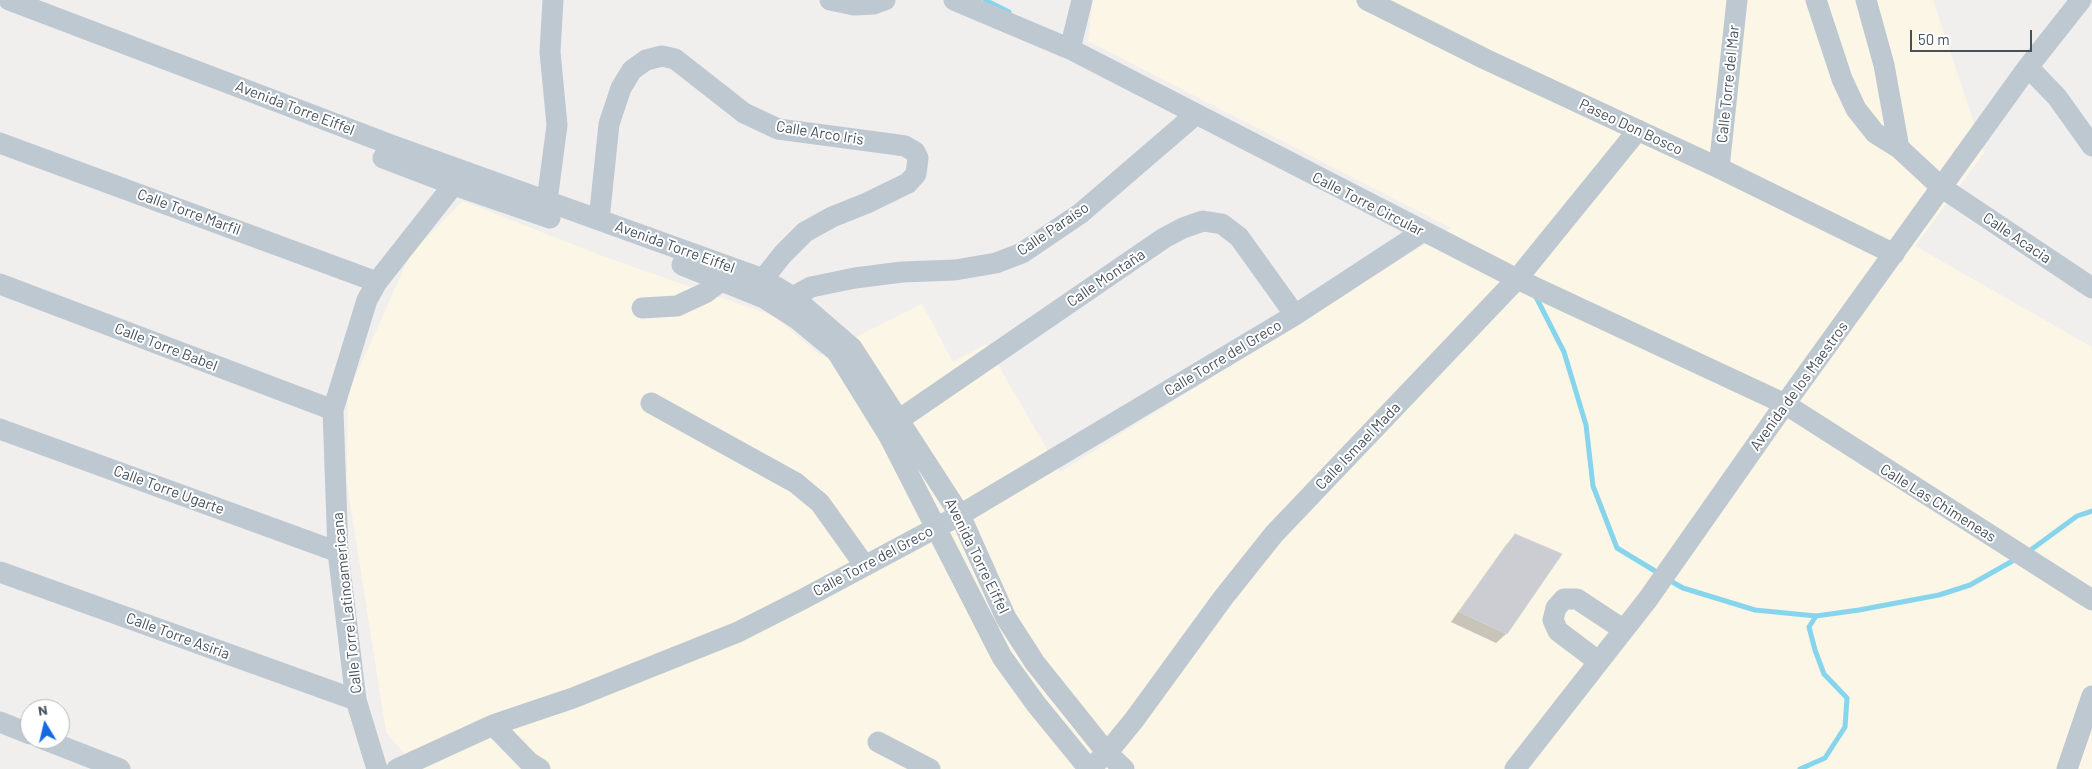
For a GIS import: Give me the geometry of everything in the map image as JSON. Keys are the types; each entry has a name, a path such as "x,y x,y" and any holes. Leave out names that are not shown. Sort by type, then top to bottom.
{"street":[{"name":"Avenida Torre Eiffel","path":"9,0 764,298 797,319 837,352 888,436 1002,657 1036,704 1088,769"},
{"path":"547,201 557,125 550,52 553,0"},
{"path":"830,0 854,5 874,4 885,0"},
{"name":"Calle Torre Circular","path":"954,0 1070,49 1517,280 1785,404"},
{"path":"1070,49 1082,0"},
{"name":"Paseo Don Bosco","path":"1367,0 1485,59 1719,168 1894,254"},
{"name":"Calle Torre del Mar","path":"1719,168 1737,0"},
{"name":"Calle Acacia","path":"1816,0 1839,71 1856,109 1875,133 1899,148 1941,187 2092,288"},
{"path":"1866,0 1884,65 1899,148"},
{"name":"Avenida de los Maestros","path":"1515,769 1648,599 1785,404 2028,66 2081,0"},
{"name":"Avenida Torre Eiffel","path":"0,11 459,178 547,201 763,279 793,297 852,348 960,514 1006,618 1035,663 1107,753 1124,769"},
{"name":"Calle Arco Iris","path":"599,220 609,124 621,88 632,70 646,60 662,56 675,59 744,113 778,129 905,146 915,152 918,158 916,174 908,183 867,203 832,216 806,232 763,279"},
{"path":"2028,66 2057,97 2092,146"},
{"name":"Calle Paraíso","path":"793,297 811,287 855,278 902,272 955,270 996,263 1022,252 1080,213 1195,115"},
{"name":"Calle Ismael Mada","path":"1088,769 1107,753 1134,720 1223,598 1274,534 1517,280 1638,130"},
{"name":"Calle Torre Marfil","path":"0,143 377,282"},
{"name":"Calle Torre Latinoamericana","path":"377,769 356,700 338,552 333,410 367,300 377,282 459,178"},
{"name":"Calle Montaña","path":"900,420 1164,238 1183,228 1203,221 1222,224 1239,237 1294,315"},
{"name":"Calle Torre del Greco","path":"397,769 493,725 573,698 738,632 865,566 960,514 1294,315 1422,232"},
{"path":"642,308 677,306 705,293 721,281"},
{"name":"Calle Torre Babel","path":"0,284 333,410"},
{"path":"651,404 796,483 820,502 865,566"},
{"name":"Calle Las Chimeneas","path":"1785,404 2092,600"},
{"name":"Calle Torre Ugarte","path":"0,429 338,552"},
{"name":"Calle Torre Asiria","path":"0,572 356,700"},
{"path":"1599,662 1558,631 1553,620 1556,608 1564,599 1577,599 1624,630"},
{"path":"2067,769 2092,696"},
{"path":"0,722 20,730"},
{"path":"493,725 529,762 540,769"},
{"path":"878,742 930,769"},
{"path":"69,749 120,769"}],"shaded area":[{"path":"1093,0 1933,0 1984,153 1915,246 2092,347 2092,769 417,769 386,732 347,483 348,393 411,253 463,201 605,257 774,316 820,355 922,304 953,362 986,344 1060,472 1451,228 1088,41"}],"building":[{"path":"1515,534 1562,554 1507,634 1459,612"}],"waterway":[{"path":"985,0 1009,12"},
{"path":"1536,297 1564,352 1586,425 1593,486 1617,548 1660,574"},
{"path":"2028,552 2077,516 2092,511"},
{"path":"1800,769 1825,758 1845,727 1847,698 1824,674 1815,650 1809,627 1816,616 1939,595 1970,585 2016,559"},
{"path":"1667,579 1683,588 1755,610 1816,616"}]}
